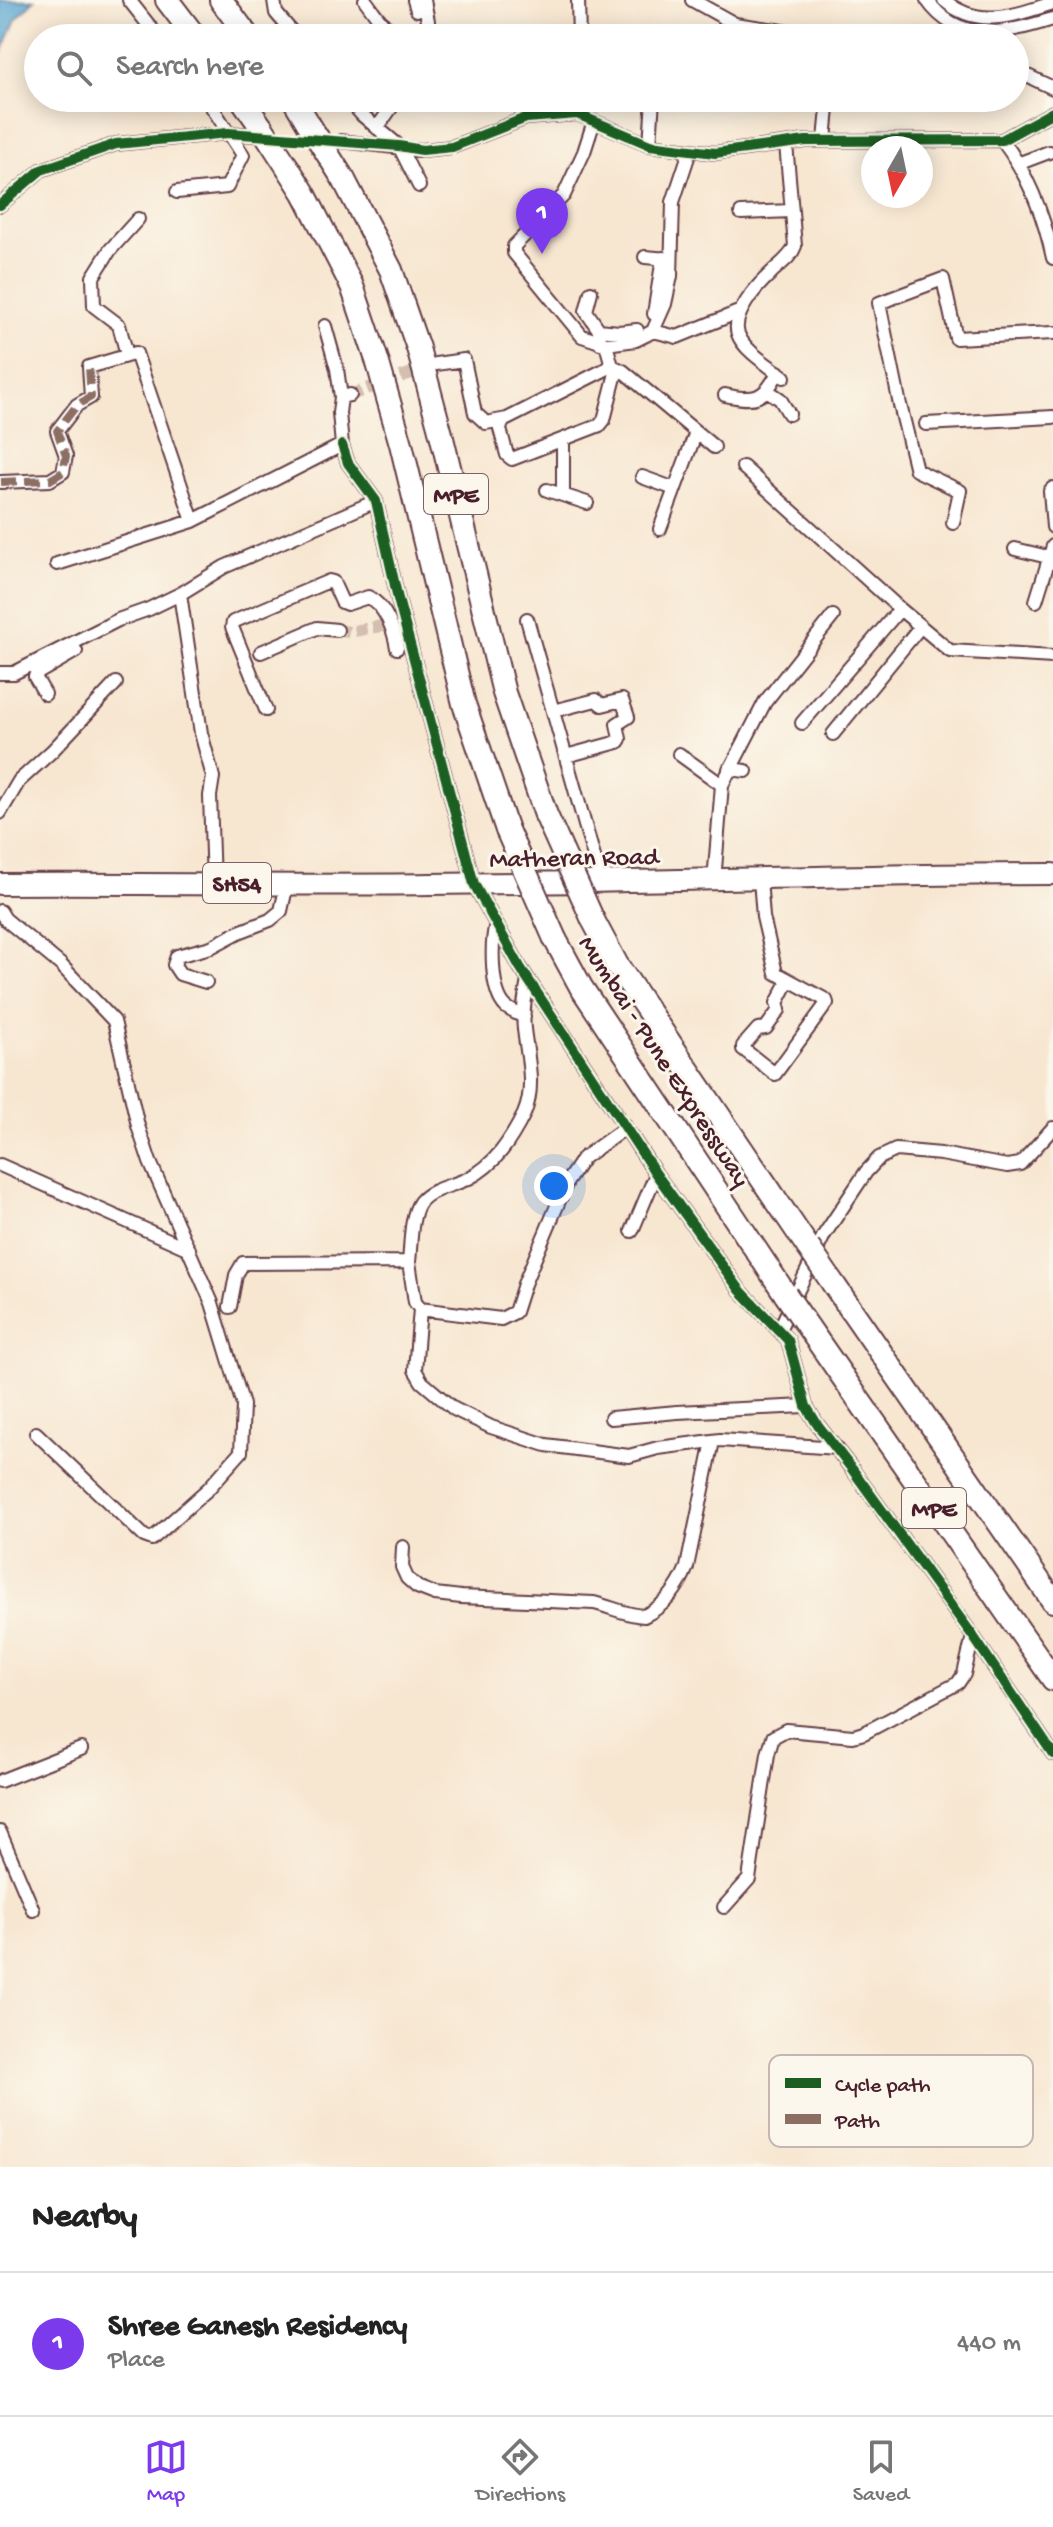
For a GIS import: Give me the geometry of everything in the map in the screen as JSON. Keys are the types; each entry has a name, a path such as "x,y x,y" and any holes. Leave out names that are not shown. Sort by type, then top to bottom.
{"highway":[{"path":"167,0 185,24"},
{"path":"221,0 239,24"},
{"name":"Mumbai - Pune Expressway","path":"248,112 258,132 304,193 352,286 401,444 464,704 507,830 555,939 581,987 786,1295 1053,1679"},
{"name":"Mumbai - Pune Expressway","path":"301,112 344,180 391,270 418,348 441,434 504,693 546,815 593,920 617,965 1053,1601"}],"main road":[{"name":"Matheran Road","path":"0,884 474,884 714,881 876,874 1053,874"}],"street":[{"path":"274,0 276,13 285,24"},
{"path":"365,0 383,24"},
{"path":"578,0 579,24"},
{"path":"692,0 737,24"},
{"path":"927,0 952,24"},
{"path":"944,0 957,11 1006,18 1053,3"},
{"path":"132,2 148,24"},
{"path":"418,3 427,24"},
{"path":"1029,27 1053,19"},
{"path":"1029,77 1053,88"},
{"path":"177,192 227,187 243,155 215,112"},
{"path":"359,112 399,146 419,186"},
{"path":"377,128 389,112"},
{"path":"523,112 526,118"},
{"path":"340,141 422,150 452,147 526,118 551,112"},
{"path":"587,112 594,121 650,145 715,153 825,140 1002,140 1053,112"},
{"path":"650,145 652,112"},
{"path":"825,140 828,112"},
{"path":"594,121 564,195 514,246 514,253 582,336 636,340 653,331 665,304 671,276 664,216"},
{"path":"0,205 41,170 116,144 258,132"},
{"path":"1002,140 1020,163 1053,258"},
{"path":"725,395 736,398 761,396 781,374 745,345 738,334 737,325 745,301 794,252 786,144"},
{"path":"653,316 668,246 673,202 690,151"},
{"path":"1020,163 1049,152"},
{"path":"741,213 792,211"},
{"path":"127,355 119,325 94,306 93,277 110,250 138,219"},
{"path":"645,257 668,246"},
{"path":"953,523 960,491 916,470 879,303 943,279 956,338 1053,333"},
{"path":"591,292 586,311 615,367 714,447"},
{"path":"653,331 677,337 741,311"},
{"path":"325,326 346,396 339,413 342,445 348,463 376,501 403,620 474,884 528,980 656,1174 740,1290 788,1340 806,1406 973,1636 1053,1754"},
{"path":"602,339 619,332 637,330"},
{"path":"1,482 50,480 63,472 66,456 57,431 77,405 91,397 89,367 136,353 193,521"},
{"path":"436,364 464,360 475,413 486,423 503,420 615,367"},
{"path":"503,420 500,429 507,455 512,459 600,425 604,420 615,367"},
{"path":"768,391 780,399 789,414"},
{"path":"926,424 1053,417"},
{"path":"660,529 696,432"},
{"path":"563,440 563,495"},
{"path":"57,564 193,521 342,445"},
{"path":"743,467 950,651 1053,657"},
{"path":"642,477 675,489"},
{"path":"1053,488 1050,491 1053,527"},
{"path":"547,490 587,503"},
{"path":"0,673 14,673 47,662 118,620 180,594 224,567 376,501"},
{"path":"1015,549 1051,552 1036,601"},
{"path":"266,710 232,627 233,622 329,581 333,582 342,602 347,604 372,598 394,631 397,648"},
{"path":"180,594 201,733 213,777 210,796 213,883"},
{"path":"802,723 900,609"},
{"path":"714,881 722,785 729,769 765,702 833,616"},
{"path":"527,619 601,882"},
{"path":"388,624 403,620"},
{"path":"833,734 920,627"},
{"path":"261,652 317,628 337,630"},
{"path":"74,648 93,641"},
{"path":"45,694 35,677 47,662"},
{"path":"0,813 19,781 116,683"},
{"path":"553,711 596,700 602,705 622,700 628,717 617,724 618,742 566,756"},
{"path":"679,754 722,785"},
{"path":"729,769 746,771"},
{"path":"760,879 763,917 776,973 789,980 826,1000 827,1003 775,1074 743,1046 758,1029 766,1028 779,1010 777,1003 789,980"},
{"path":"206,982 180,974 174,965 177,956 211,947 270,920 281,911 287,884"},
{"path":"0,911 5,919 61,965 114,1021 138,1126 150,1162 212,1303 243,1405 241,1452 208,1489 152,1539 144,1536 36,1433"},
{"path":"496,923 492,939 494,972 501,1001 507,1009 524,1017"},
{"path":"528,980 523,1026 531,1062 526,1110 491,1165 468,1179 429,1194 421,1200 415,1216 409,1262 415,1302 420,1309 415,1370 422,1382 454,1409 491,1427 546,1445 629,1456 658,1448 713,1441 837,1448"},
{"path":"420,1309 501,1319 515,1312 567,1182 583,1158 625,1128"},
{"path":"779,1330 824,1235 866,1172 879,1158 896,1150 941,1154 1007,1166 1020,1164 1053,1128"},
{"path":"0,1165 189,1249"},
{"path":"632,1231 656,1174"},
{"path":"230,1307 236,1275 243,1263 409,1262"},
{"path":"611,1418 806,1406"},
{"path":"403,1547 402,1567 407,1578 417,1587 435,1594 594,1603 624,1614 644,1616 664,1603 679,1587 687,1567 713,1441"},
{"path":"724,1907 749,1879 773,1737 786,1730 853,1736 864,1733 958,1683 964,1674 973,1636"},
{"path":"0,1781 81,1749"},
{"path":"0,1832 33,1910"}],"water":[{"path":"0,0 34,0 16,19 0,57"}],"tunnel":[{"path":"268,136 340,141"},
{"path":"350,395 426,368"},
{"path":"337,630 349,632 386,625"}],"marked path":[{"path":"1,482 50,480 63,472 66,456 57,431 77,405 91,397 89,367"}],"cycle path":[{"path":"0,205 41,170 116,144 228,133 422,150 452,147 526,118 577,114 650,145 715,153 806,141 1002,140 1053,112"},
{"path":"342,445 348,463 376,501 398,599 474,884 520,967 656,1174 740,1290 788,1340 806,1406 817,1424 973,1636 1053,1754"}],"place":[{"name":"Shree Ganesh Residency","path":"542,254"}]}
